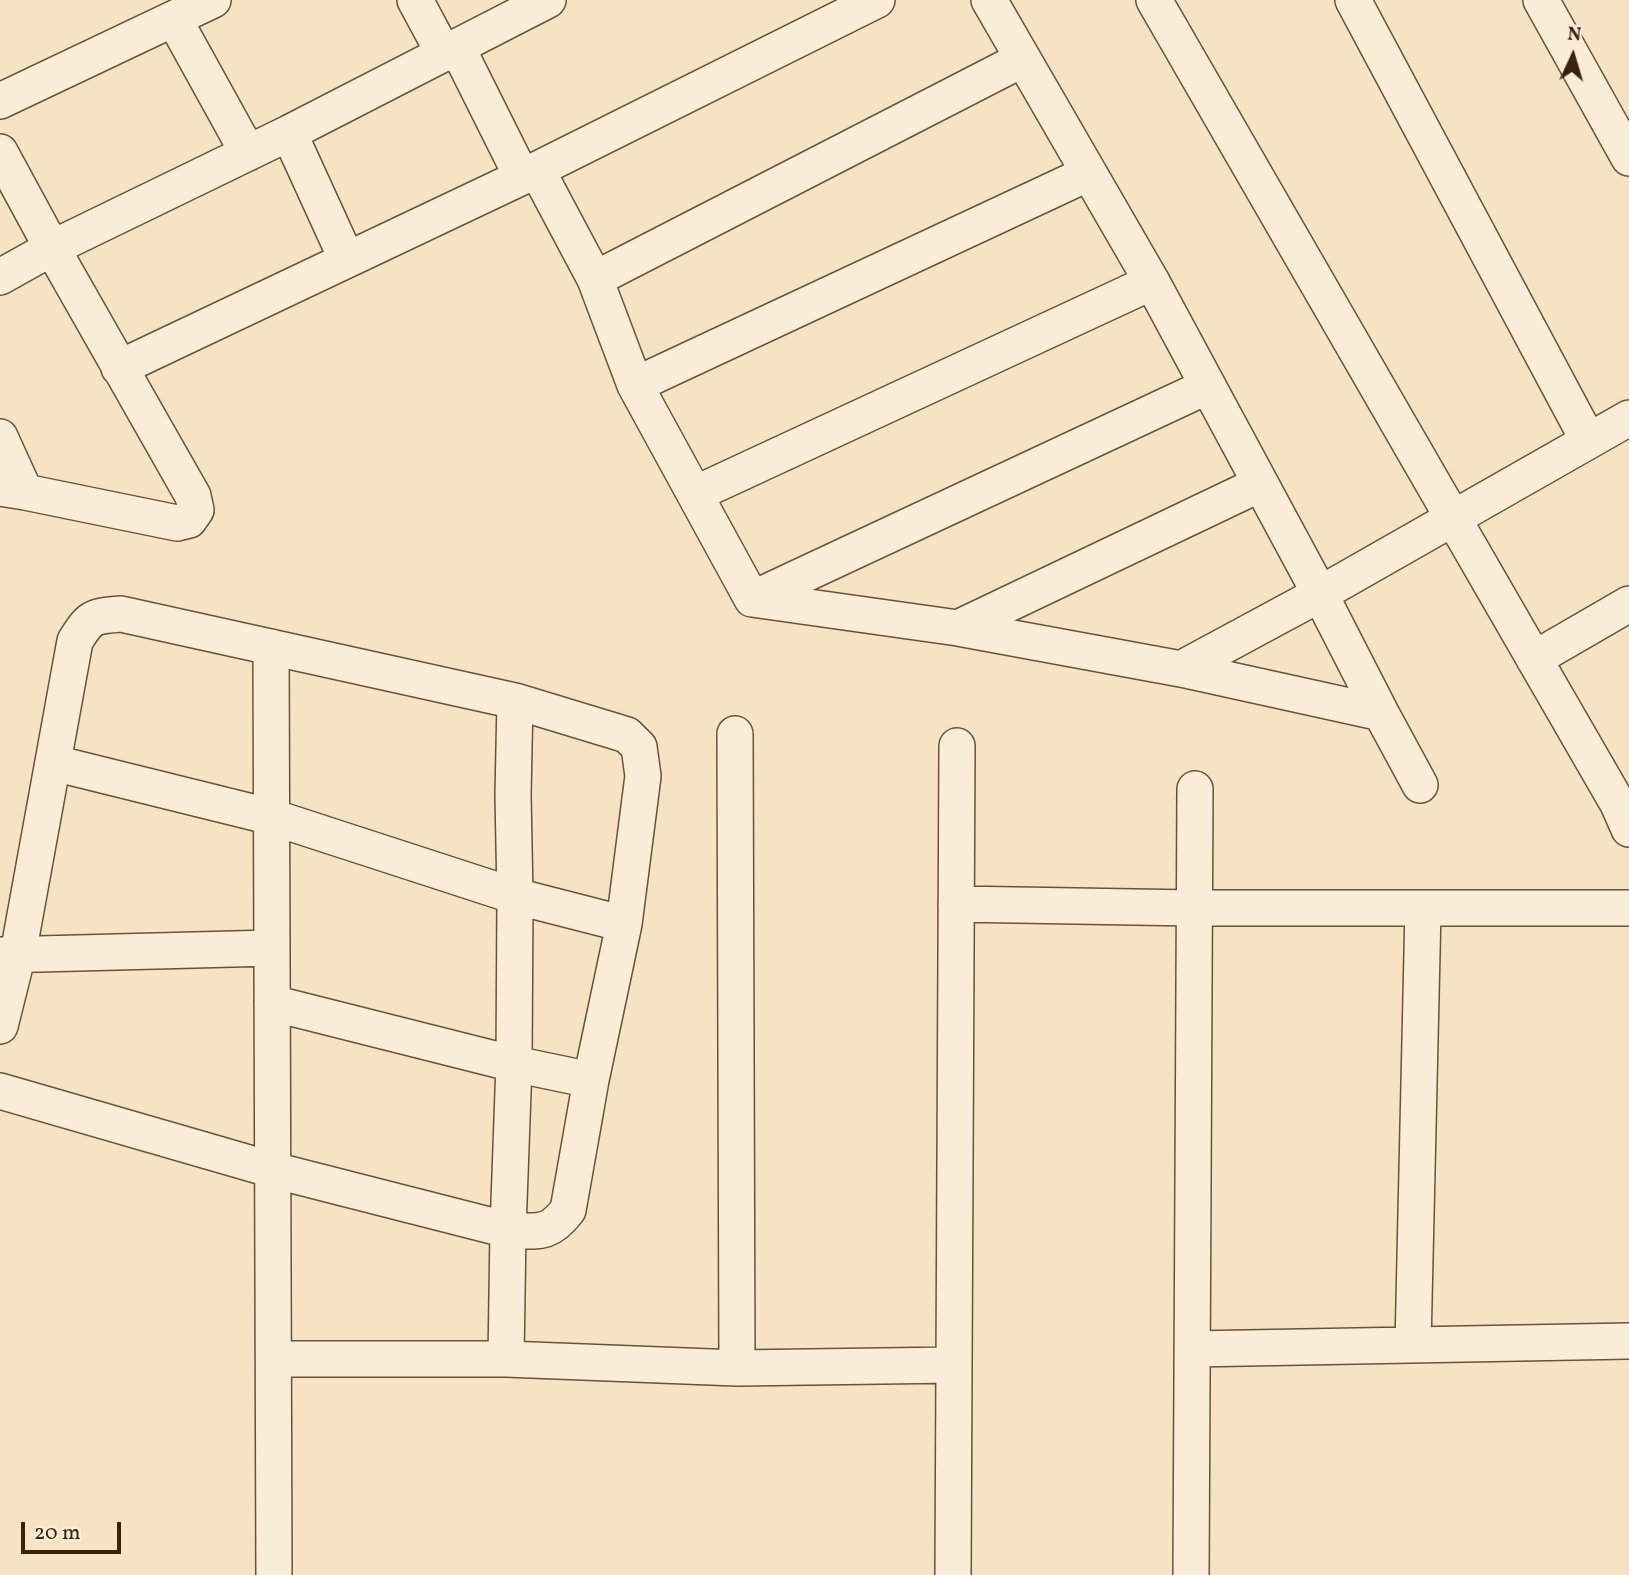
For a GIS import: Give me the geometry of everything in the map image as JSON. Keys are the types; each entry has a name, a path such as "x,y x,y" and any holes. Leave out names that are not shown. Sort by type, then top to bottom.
{"street":[{"path":"0,102 213,0"},
{"path":"415,0 451,50 595,279 635,385 752,598"},
{"path":"0,277 52,248 289,133 548,0"},
{"path":"119,368 529,173 877,0"},
{"path":"989,0 1152,282 1420,785"},
{"path":"1154,0 1618,804 1629,829"},
{"path":"1353,0 1588,440"},
{"path":"1541,0 1624,138"},
{"path":"174,19 248,153"},
{"path":"595,279 1023,59"},
{"path":"289,133 346,260"},
{"path":"0,152 192,496 196,510 189,520 177,523 12,490 0,437"},
{"path":"635,385 1089,173"},
{"path":"695,494 1152,282"},
{"path":"752,598 1208,386"},
{"path":"1181,669 1320,594 1629,418"},
{"path":"958,628 1260,484"},
{"path":"752,598 958,628 1181,669 1381,713"},
{"path":"1534,659 1629,604"},
{"path":"0,1026 9,954 54,763 75,641 87,622 103,615 121,614 515,701 627,735 639,747 643,776 624,924 591,1080 568,1210 558,1223 543,1231 508,1230 273,1170 0,1091"},
{"path":"271,647 274,1575"},
{"path":"506,1359 514,1065 515,701"},
{"path":"735,734 737,1368"},
{"path":"953,1575 957,746"},
{"path":"54,763 272,817 515,896 624,924"},
{"path":"1191,1575 1195,789"},
{"path":"956,904 1194,908 1629,908"},
{"path":"1413,1345 1423,909"},
{"path":"9,954 272,948"},
{"path":"272,1003 514,1065 591,1080"},
{"path":"1192,1349 1629,1341"},
{"path":"274,1359 506,1359 737,1368 954,1365"}]}
